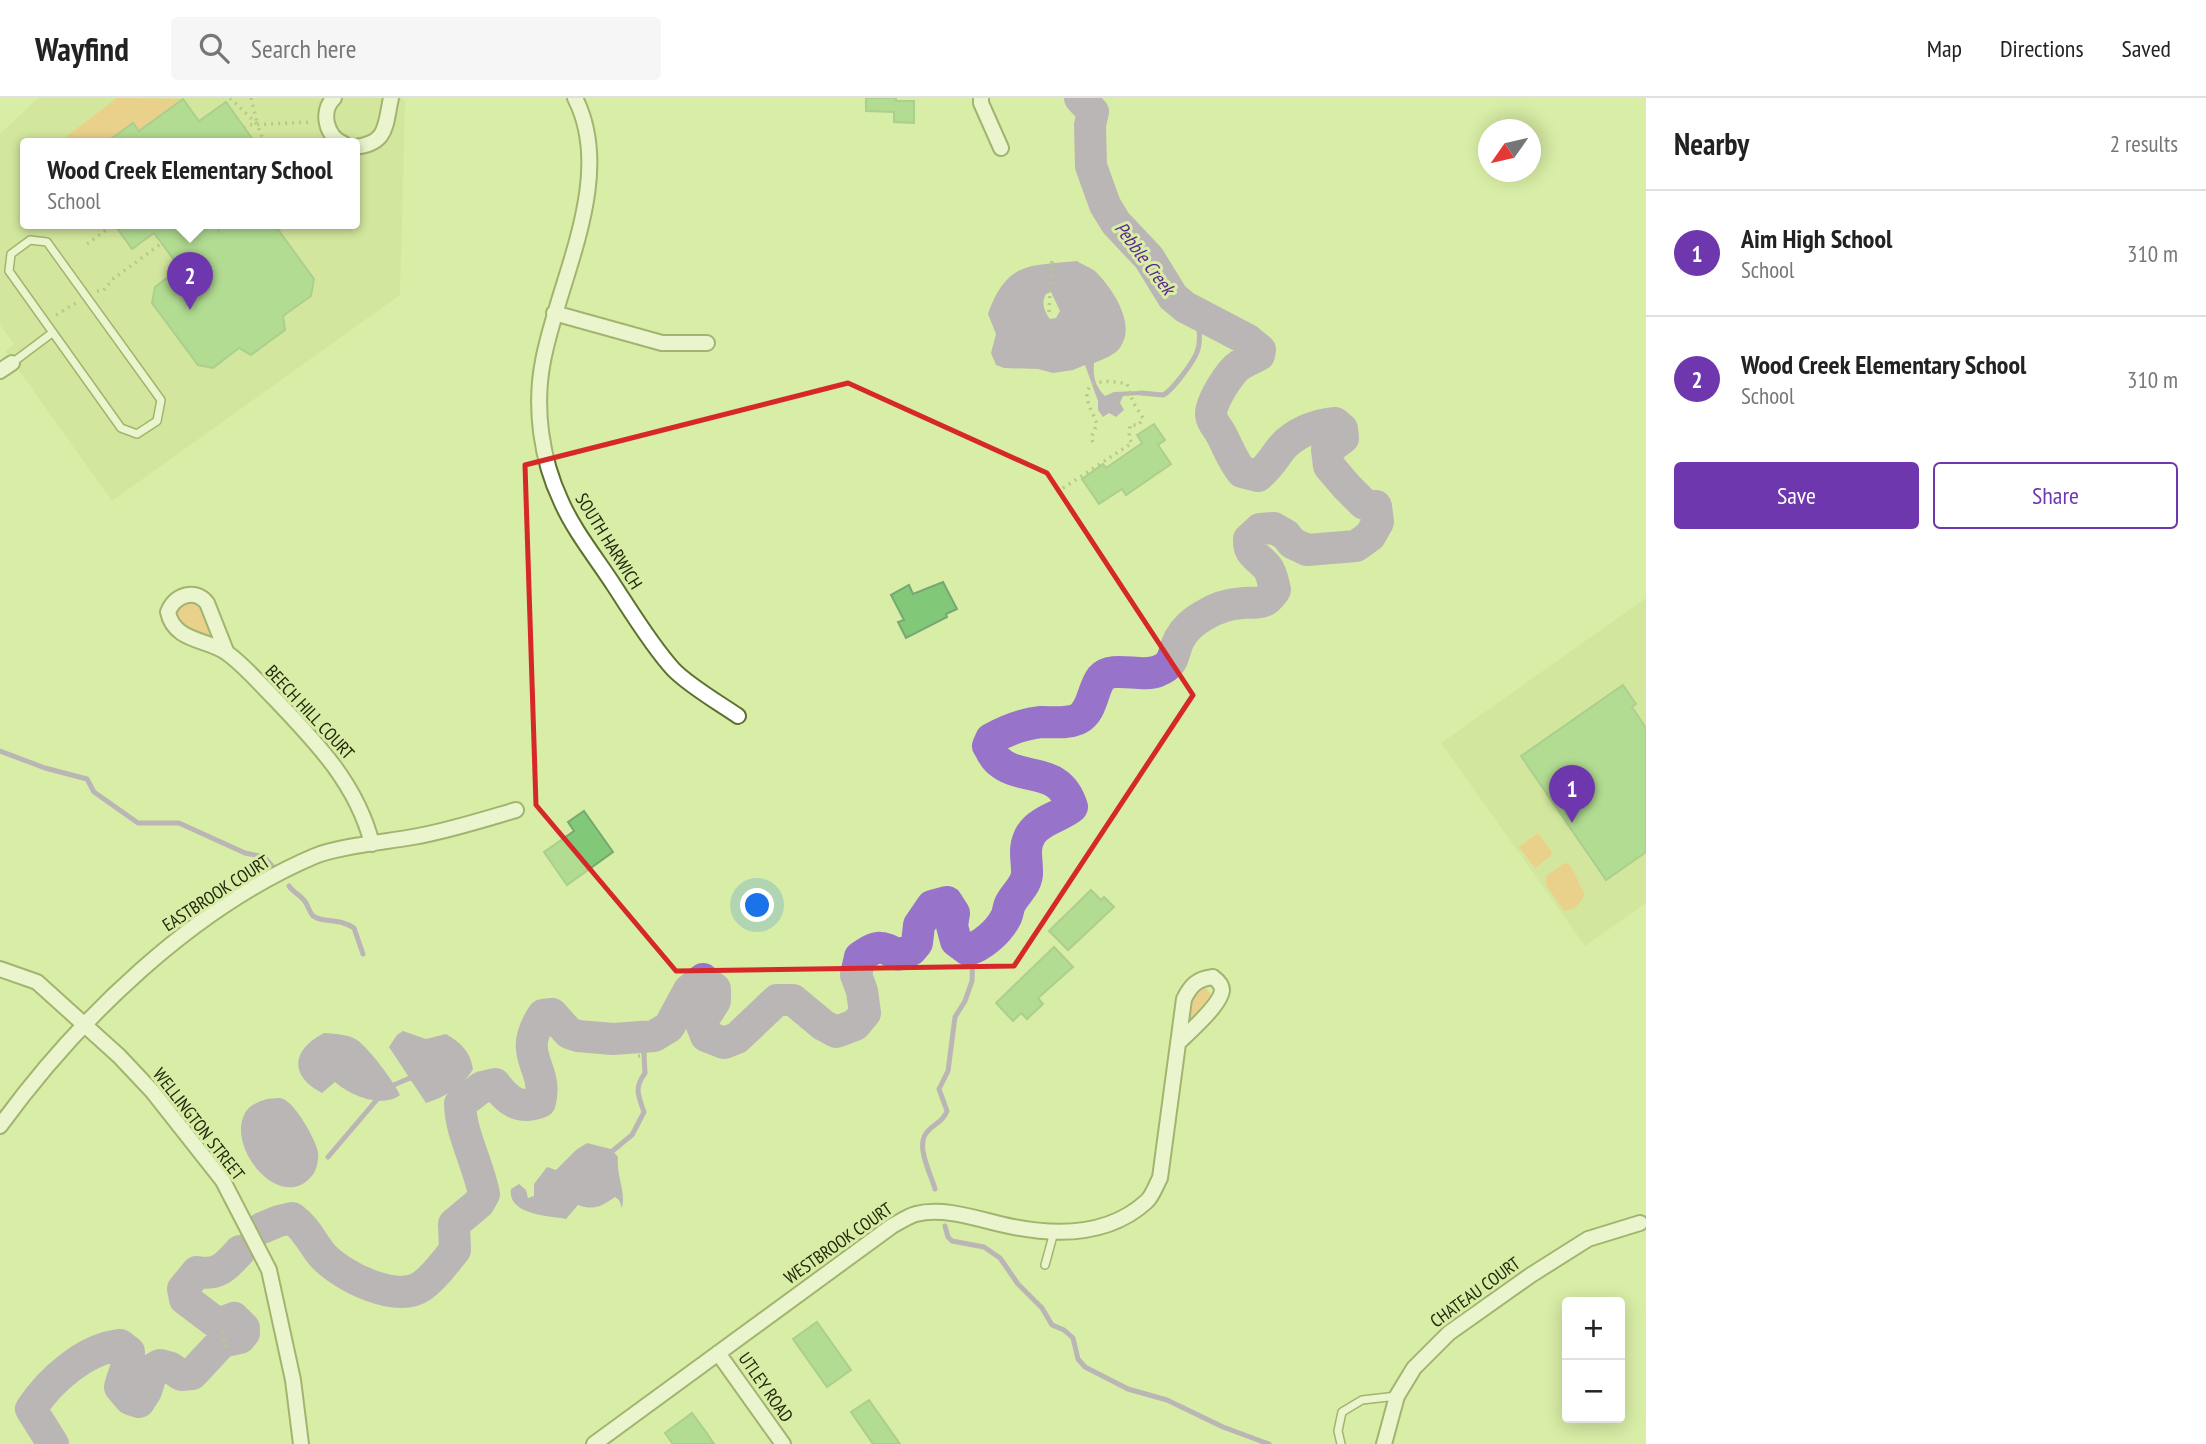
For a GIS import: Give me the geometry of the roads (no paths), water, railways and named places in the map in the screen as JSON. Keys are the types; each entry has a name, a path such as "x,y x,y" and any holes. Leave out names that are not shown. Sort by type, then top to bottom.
{"street":[{"path":"334,98 329,102 325,115 328,129 335,138"},
{"path":"360,147 367,146 378,139 385,130 391,98"},
{"name":"SOUTH HARWICH","path":"575,98 583,112 589,147 590,180 583,215 542,363 539,402 541,433 550,470 561,502 627,606 674,670 738,716"},
{"path":"981,98 1001,148"},
{"path":"554,313 662,343 707,342"},
{"name":"BEECH HILL COURT","path":"226,651 204,644 174,626 168,612 171,606 188,595 198,594 204,598 226,651 312,738 343,776 367,822 372,844"},
{"name":"EASTBROOK COURT","path":"0,1126 26,1091 86,1024 157,956 208,917 265,881 317,855 429,834 516,810"},
{"name":"WELLINGTON STREET","path":"0,969 37,982 86,1024 152,1091 223,1181 269,1270 293,1380 301,1444"},
{"name":"WESTBROOK COURT","path":"594,1444 892,1226 915,1214 933,1212 961,1215 1010,1227 1054,1231 1100,1229 1123,1219 1149,1199 1160,1178 1178,1044"},
{"name":"CHATEAU COURT","path":"1384,1444 1397,1396 1414,1368 1449,1333 1531,1275 1588,1239 1640,1223"},
{"name":"UTLEY ROAD","path":"718,1353 783,1444"}],"lane":[{"path":"30,240 47,242 161,400 157,421 137,434 121,428 52,333 9,271 11,254 30,240"},
{"path":"6,367 52,333"},
{"path":"1045,1265 1054,1231"},
{"path":"1341,1444 1338,1431 1342,1412 1362,1400 1397,1396"}],"waterway":[{"name":"Pebble Creek","path":"262,1228 292,1218 323,1256 356,1279 384,1290 398,1292 411,1291 422,1286 436,1274 455,1250 454,1224 479,1203 484,1194 463,1127 460,1104 482,1087 495,1084 514,1102 526,1105 540,1102 542,1090 532,1041 543,1015 552,1014 569,1033 578,1036 613,1039 654,1036 669,1027 689,990 703,979 715,989 715,1001 701,1023 706,1036 724,1043 737,1038 777,1000 793,1000 823,1025 836,1032 855,1025 865,1013 862,991 856,975 860,957 879,948 898,955 911,950 917,943 919,925 932,906 947,902 954,913 952,926 956,941 968,950 984,942 1002,924 1010,904 1026,880 1026,848 1031,834 1040,825 1072,807 1066,794 1049,779 1017,771 997,760 988,746 991,739 1027,724 1078,719 1087,711 1098,683 1106,674 1158,671 1168,665 1182,635 1200,618 1227,605 1267,599 1275,590 1271,575 1252,552 1249,544 1249,539 1260,529 1274,528 1286,535 1292,543 1307,550 1356,546 1370,536 1378,522 1376,506 1364,504 1329,466 1327,450 1343,438 1342,429 1335,423 1312,428 1291,439 1258,476 1242,472 1211,415 1217,395 1231,374 1240,365 1259,355 1260,350 1248,340 1185,307 1173,297 1149,258 1116,223 1105,205 1091,166 1090,125 1093,112 1080,98"},
{"path":"1141,393 1163,395 1187,369 1198,347 1197,313"},
{"path":"0,751 45,768 87,779 94,792 138,823 179,823 245,853 264,857 273,867"},
{"path":"289,886 304,901 314,917 341,922 354,928 363,954"},
{"path":"935,1189 925,1159 923,1143 928,1131 947,1111 939,1089 948,1071 955,1017 965,1001 972,981 973,949"},
{"path":"610,1153 632,1135 644,1112 638,1092 639,1083 645,1073 643,1038"},
{"path":"389,1087 410,1078 415,1080"},
{"path":"456,1085 470,1094"},
{"path":"328,1157 380,1096"},
{"path":"945,1226 952,1241 984,1247 1000,1258 1018,1284 1042,1308 1052,1325 1073,1338 1078,1359 1085,1367 1128,1389 1167,1400 1223,1427 1269,1444"},
{"name":"Pebble Creek","path":"53,1444 31,1409 48,1387 81,1359 120,1345 129,1352 120,1387 130,1399 139,1402 146,1391 153,1369 160,1365 181,1375 192,1374 222,1342 240,1338 244,1328 234,1318 218,1324 185,1299 183,1289 197,1272 217,1271 240,1251"}],"place":[{"name":"Wood Creek Elementary School","path":"190,310"},
{"name":"Aim High School","path":"1572,823"}]}
